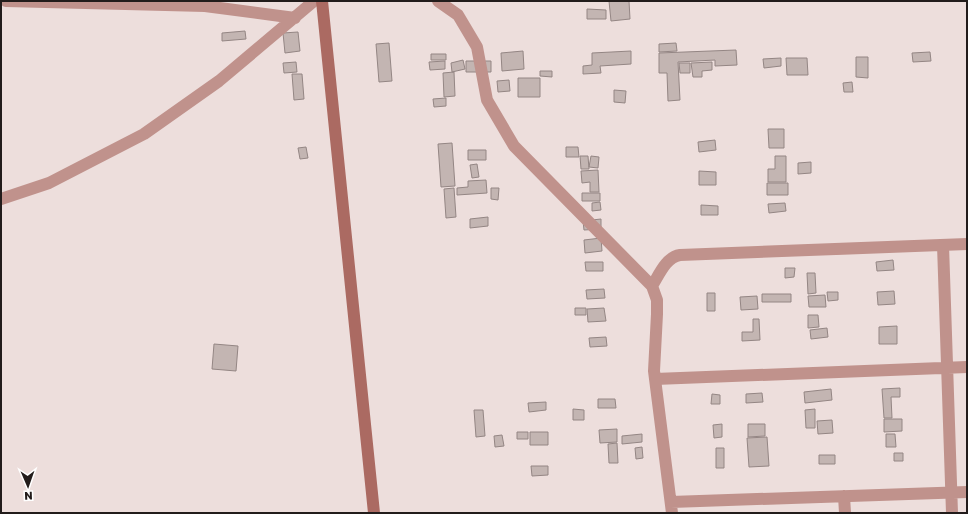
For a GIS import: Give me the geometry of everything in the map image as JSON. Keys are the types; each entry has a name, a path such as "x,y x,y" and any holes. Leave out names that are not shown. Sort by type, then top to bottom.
{"main road":[{"path":"322,1 374,513"}],"street":[{"path":"6,1 205,6 295,18"},
{"path":"1,199 49,183 144,134 219,81 314,1"},
{"path":"438,1 458,16 477,47 487,100 514,146 652,286 657,300 654,371 672,507 844,496 967,492"},
{"path":"652,286 668,261 675,256 680,255 967,244"},
{"path":"943,245 952,513"},
{"path":"655,378 967,367"},
{"path":"844,496 845,513"}],"building":[{"path":"609,1 629,1 630,19 611,21"},
{"path":"587,9 606,10 606,19 587,19"},
{"path":"245,31 246,39 222,41 222,33"},
{"path":"298,32 300,51 285,53 283,33"},
{"path":"389,43 392,81 379,82 376,44"},
{"path":"676,43 677,51 659,52 659,44"},
{"path":"736,50 737,65 715,66 715,60 678,62 680,100 668,101 667,73 659,73 659,53"},
{"path":"523,51 524,69 502,71 501,53"},
{"path":"631,51 631,64 600,66 601,73 583,74 583,66 592,65 592,53"},
{"path":"930,52 931,61 913,62 912,53"},
{"path":"431,54 446,54 446,60 431,60"},
{"path":"856,57 868,57 868,78 856,77"},
{"path":"781,58 781,66 764,68 763,59"},
{"path":"786,58 807,58 808,75 787,75"},
{"path":"463,60 465,69 452,72 451,63"},
{"path":"445,61 445,69 430,70 429,62"},
{"path":"466,61 491,61 491,72 466,72"},
{"path":"296,62 297,72 284,73 283,63"},
{"path":"712,62 712,70 702,71 702,77 693,77 691,63"},
{"path":"679,63 690,63 690,73 680,73"},
{"path":"540,71 552,71 552,77 540,76"},
{"path":"454,72 455,96 444,97 443,73"},
{"path":"292,74 302,74 304,99 294,100"},
{"path":"518,78 540,78 540,97 518,97"},
{"path":"509,80 510,91 498,92 497,81"},
{"path":"852,82 853,92 844,92 843,83"},
{"path":"614,90 626,91 625,103 614,102"},
{"path":"446,98 446,106 434,107 433,99"},
{"path":"768,129 784,129 784,148 769,148"},
{"path":"715,140 716,150 699,152 698,142"},
{"path":"452,143 455,186 441,187 438,144"},
{"path":"306,147 308,158 300,159 298,148"},
{"path":"566,147 578,147 579,157 566,157"},
{"path":"468,150 486,150 486,160 468,160"},
{"path":"580,156 588,156 589,169 581,169"},
{"path":"591,156 599,157 598,168 589,167"},
{"path":"775,156 786,156 786,182 768,182 768,169 775,169"},
{"path":"811,162 811,173 798,174 798,163"},
{"path":"477,164 479,177 472,178 470,165"},
{"path":"598,170 599,192 590,192 590,182 582,183 581,171"},
{"path":"699,171 716,172 716,185 699,185"},
{"path":"486,180 487,193 457,195 457,188 468,187 468,181"},
{"path":"767,183 788,183 788,195 767,195"},
{"path":"454,188 456,217 446,218 444,189"},
{"path":"491,188 499,188 498,200 491,199"},
{"path":"582,193 600,193 600,201 582,201"},
{"path":"600,202 601,210 592,211 592,203"},
{"path":"785,203 786,211 769,213 768,204"},
{"path":"701,205 718,206 718,215 701,215"},
{"path":"488,217 488,226 470,228 470,219"},
{"path":"601,219 601,229 584,230 583,221"},
{"path":"601,238 602,251 585,253 584,240"},
{"path":"893,260 894,270 877,271 876,262"},
{"path":"585,262 603,262 603,271 586,271"},
{"path":"785,268 795,268 794,277 785,278"},
{"path":"807,273 815,273 816,293 808,294"},
{"path":"604,289 605,298 587,299 586,290"},
{"path":"894,291 895,304 878,305 877,292"},
{"path":"827,292 838,292 838,300 828,301"},
{"path":"707,293 715,293 715,311 707,311"},
{"path":"762,294 791,294 791,302 762,302"},
{"path":"825,295 826,307 809,307 808,296"},
{"path":"757,296 758,309 741,310 740,297"},
{"path":"575,308 586,308 586,315 575,315"},
{"path":"604,308 606,321 588,322 587,309"},
{"path":"808,315 818,315 819,327 808,328"},
{"path":"753,319 759,319 760,340 742,341 742,332 753,332"},
{"path":"897,326 897,344 879,344 879,327"},
{"path":"827,328 828,337 811,339 810,330"},
{"path":"606,337 607,346 590,347 589,338"},
{"path":"214,344 238,346 236,371 212,369"},
{"path":"900,388 900,397 891,397 892,418 884,418 882,389"},
{"path":"831,389 832,400 805,403 804,392"},
{"path":"762,393 763,402 746,403 746,394"},
{"path":"712,394 720,395 720,404 711,404"},
{"path":"598,399 615,399 616,408 598,408"},
{"path":"546,402 546,410 529,412 528,403"},
{"path":"573,409 584,410 584,420 573,420"},
{"path":"815,409 815,428 806,428 805,410"},
{"path":"474,410 483,410 485,436 476,437"},
{"path":"884,419 902,419 902,431 884,432"},
{"path":"832,420 833,433 818,434 817,421"},
{"path":"722,424 722,437 714,438 713,425"},
{"path":"748,424 765,424 765,436 748,437"},
{"path":"617,429 617,442 600,443 599,430"},
{"path":"517,432 528,432 528,439 517,439"},
{"path":"530,432 548,432 548,445 530,445"},
{"path":"642,434 642,442 622,444 622,436"},
{"path":"886,434 895,434 896,447 886,447"},
{"path":"502,435 504,446 495,447 494,436"},
{"path":"767,437 769,466 749,467 747,438"},
{"path":"617,443 618,463 609,463 608,444"},
{"path":"642,447 643,458 636,459 635,448"},
{"path":"716,448 724,448 724,468 716,468"},
{"path":"894,453 903,453 903,461 894,461"},
{"path":"819,455 835,455 835,464 819,464"},
{"path":"531,466 548,466 548,475 532,476"}]}
